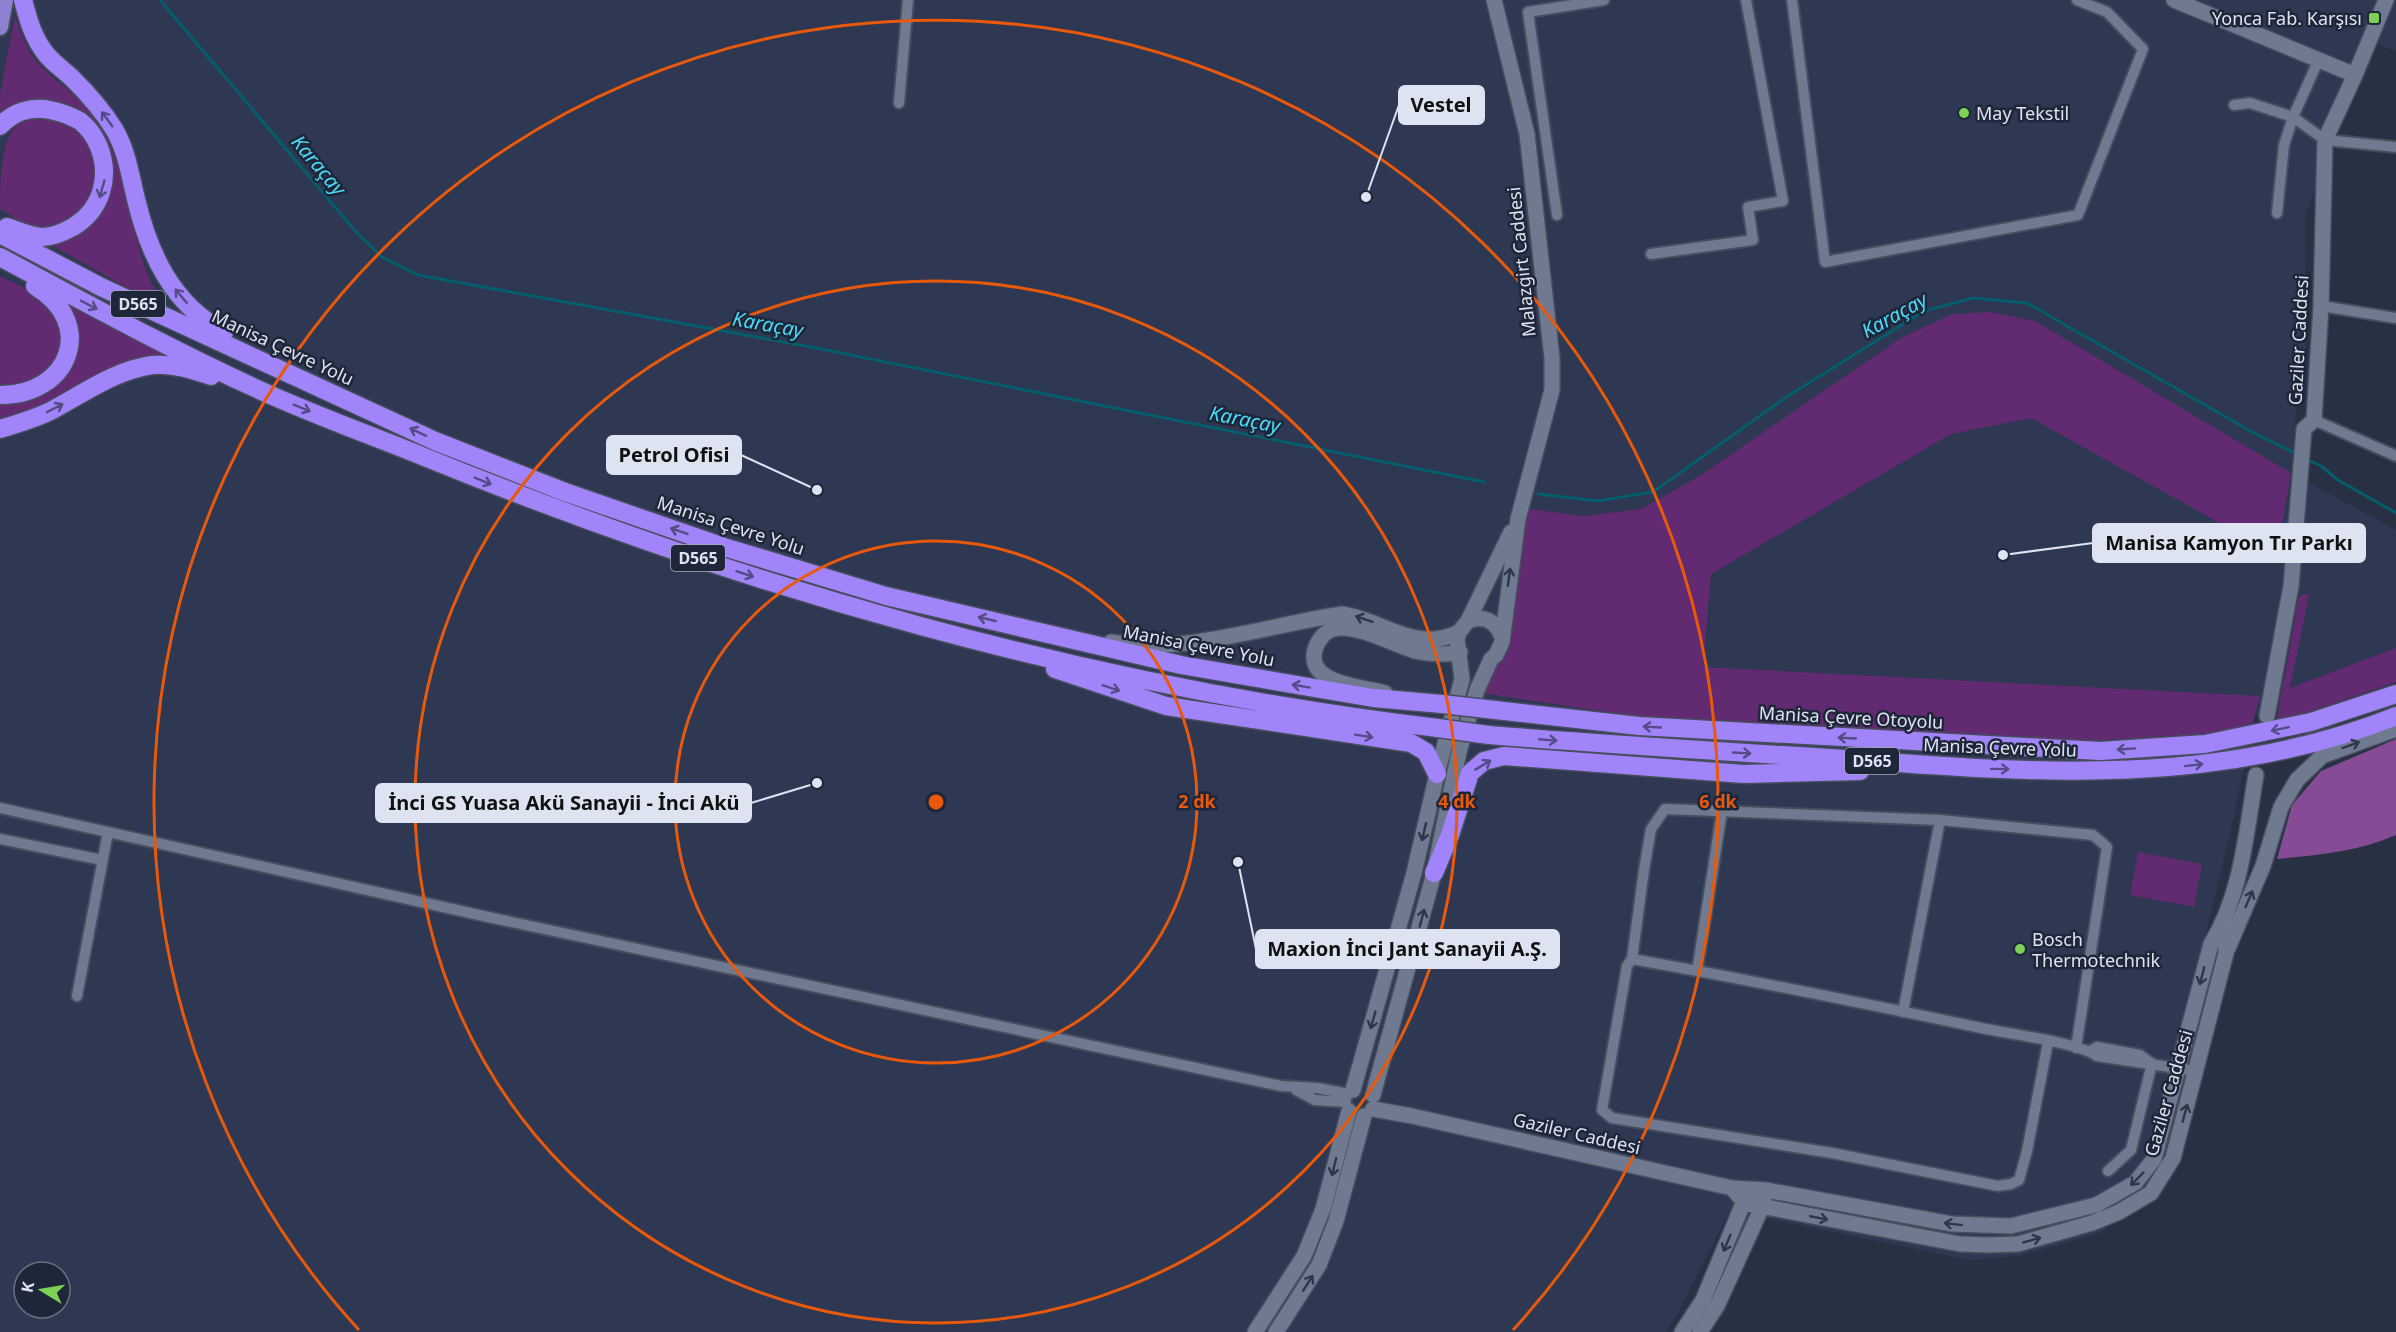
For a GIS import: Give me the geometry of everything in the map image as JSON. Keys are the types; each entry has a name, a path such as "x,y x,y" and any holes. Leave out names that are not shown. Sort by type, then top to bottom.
{"highway":[{"path":"23,0 31,30 46,54 94,100 114,129 128,161 146,238 164,273 182,299 208,323 247,344 279,367"},
{"path":"0,126 8,118 24,110 43,109 62,113 81,122 95,136 103,157 105,180 98,203 85,219 66,231 45,237 28,235 0,226"},
{"name":"Manisa Çevre Yolu","path":"0,234 100,287 279,367 435,441 576,496 724,547 875,593 1180,665 1373,698 1496,710"},
{"name":"D565","path":"0,257 109,315 266,393 559,511 767,582 997,646"},
{"path":"0,265 50,295 66,315 70,332 69,346 62,366 48,382 33,391 16,395 0,395"},
{"path":"0,429 55,409 92,387 131,370 155,365 187,368 247,390 266,393"},
{"path":"997,646 1056,670 1166,706 1411,743 1426,752 1437,774"},
{"name":"Manisa Çevre Yolu","path":"997,646 1216,694 1489,735 1646,748 1968,768 2100,771 2166,769 2254,757 2396,716"},
{"name":"Manisa Çevre Otoyolu","path":"1496,710 1639,726 2100,751 2205,744 2311,722 2396,694"},
{"path":"1434,873 1450,835 1470,773 1484,761 1504,756 1744,774 1968,768"}],"main road":[{"path":"0,27 5,0"}],"street":[{"path":"899,102 908,0"},
{"name":"Malazgirt Caddesi","path":"1494,0 1527,134 1552,358 1552,390 1518,519"},
{"path":"1557,215 1528,12 1604,0"},
{"path":"1651,254 1753,240 1748,207 1783,201 1746,0"},
{"path":"1792,0 1825,262 2078,215 2143,49 2107,12 2077,0"},
{"path":"2174,0 2355,75"},
{"path":"2325,140 2386,0"},
{"path":"2277,213 2284,145 2293,117 2319,59"},
{"path":"2234,105 2250,103 2293,117 2325,140 2396,147"},
{"name":"Gaziler Caddesi","path":"2267,716 2291,586 2298,488 2309,424 2321,306 2325,140"},
{"path":"2321,306 2396,318"},
{"path":"2309,424 2396,456"},
{"path":"1255,1332 1304,1256 1323,1209 1349,1099 1414,873 1462,679 1461,652 1458,645 1463,626 1518,519"},
{"path":"1276,1332 1319,1265 1336,1221 1371,1105 1434,873 1459,752 1477,690 1491,659 1500,650 1518,519"},
{"path":"1011,624 1118,643 1147,645 1187,642 1342,614 1359,617 1412,638 1431,641 1448,638 1474,618 1488,619 1494,623 1501,635"},
{"path":"1419,701 1335,681 1321,674 1314,663 1314,651 1318,641 1328,631 1339,627 1354,629 1414,651 1438,655 1461,652"},
{"path":"1461,652 1471,661 1484,662 1491,659"},
{"path":"2226,953 2263,866 2281,807 2297,780 2322,756 2396,729"},
{"name":"Gaziler Caddesi","path":"1371,1105 1742,1193 1766,1190 1952,1224 1980,1227 2011,1226 2097,1205 2135,1183 2154,1159 2211,944 2224,922 2240,872 2256,775"},
{"path":"0,808 512,922 1293,1088 1317,1088 1349,1099 1356,1116 1371,1105"},
{"path":"2048,1042 2027,1151 2019,1180 1998,1186 1832,1154 1612,1118 1602,1110 1627,966 1632,959 1652,829 1665,809 1940,820 2093,835 2108,847 2076,1048"},
{"path":"1697,971 1722,811"},
{"path":"1903,1012 1940,820"},
{"path":"77,996 108,832"},
{"path":"0,840 102,860"},
{"name":"Gaziler Caddesi","path":"1742,1193 1762,1207 1970,1244 2018,1244 2092,1223 2119,1212 2151,1193 2173,1158 2226,953 2224,922"},
{"path":"1632,959 2048,1042 2090,1051 2097,1056 2196,1071"},
{"path":"2108,1171 2131,1150 2152,1063"},
{"path":"1349,1099 1362,1088 1371,1105"},
{"path":"1700,1332 1717,1306 1762,1207 1766,1190"},
{"path":"1682,1332 1703,1300 1742,1193"}],"shaded area":[{"path":"0,0 2396,0 2396,51 2366,40 2305,219 2306,386 2296,411 2291,473 2396,530 2396,666 2314,702 2255,715 2234,817 2140,1202 2100,1233 2019,1256 1970,1260 1731,1209 1666,1332 0,1332"},
{"path":"15,16 26,45 36,61 83,103 106,133 121,171 146,271 155,290 171,312 51,245 105,203 88,120 0,115 0,94"},
{"path":"38,117 61,121 75,128 90,150 94,164 94,179 83,207 73,218 61,225 46,228 28,226 0,209 2,162 8,139 19,123"},
{"path":"0,276 39,295 56,310 64,343 56,364 41,381 0,386"},
{"path":"71,304 174,359 123,362 56,404 0,422 0,404 20,403 45,392 76,339"},
{"path":"1990,312 2035,321 2291,473 2277,555 2031,418 1951,434 1711,574 1703,667 2260,696 2252,726 2200,734 2089,741 1641,717 1480,693 1503,656 1512,568 1529,509 1584,516 1641,509 1701,475 1901,338 1952,314"},
{"path":"2304,594 2309,595 2290,688 2396,648 2396,682 2276,723 2299,597"},
{"path":"2396,739 2396,835 2352,849 2277,859 2292,805 2321,771"},
{"path":"2138,852 2202,864 2194,907 2130,895"}],"waterway":[{"name":"Karaçay","path":"160,0 357,233 382,257 418,275 811,347 1484,482"},
{"name":"Karaçay","path":"1538,494 1598,501 1653,492 1788,396 1924,311 1973,298 2027,303 2254,433 2297,454"},
{"name":"Karaçay","path":"2308,460 2396,513"}],"place":[{"name":"Yonca Fab. Karşısı","path":"2374,18"},
{"name":"May Tekstil","path":"1964,113"},
{"name":"Vestel","path":"1366,197"},
{"name":"Petrol Ofisi","path":"817,490"},
{"name":"Manisa Kamyon Tır Parkı","path":"2003,555"},
{"name":"İnci GS Yuasa Akü Sanayii - İnci Akü","path":"817,783"},
{"name":"Maxion İnci Jant Sanayii A.Ş.","path":"1238,862"},
{"name":"Bosch Thermotechnik","path":"2020,949"}]}
